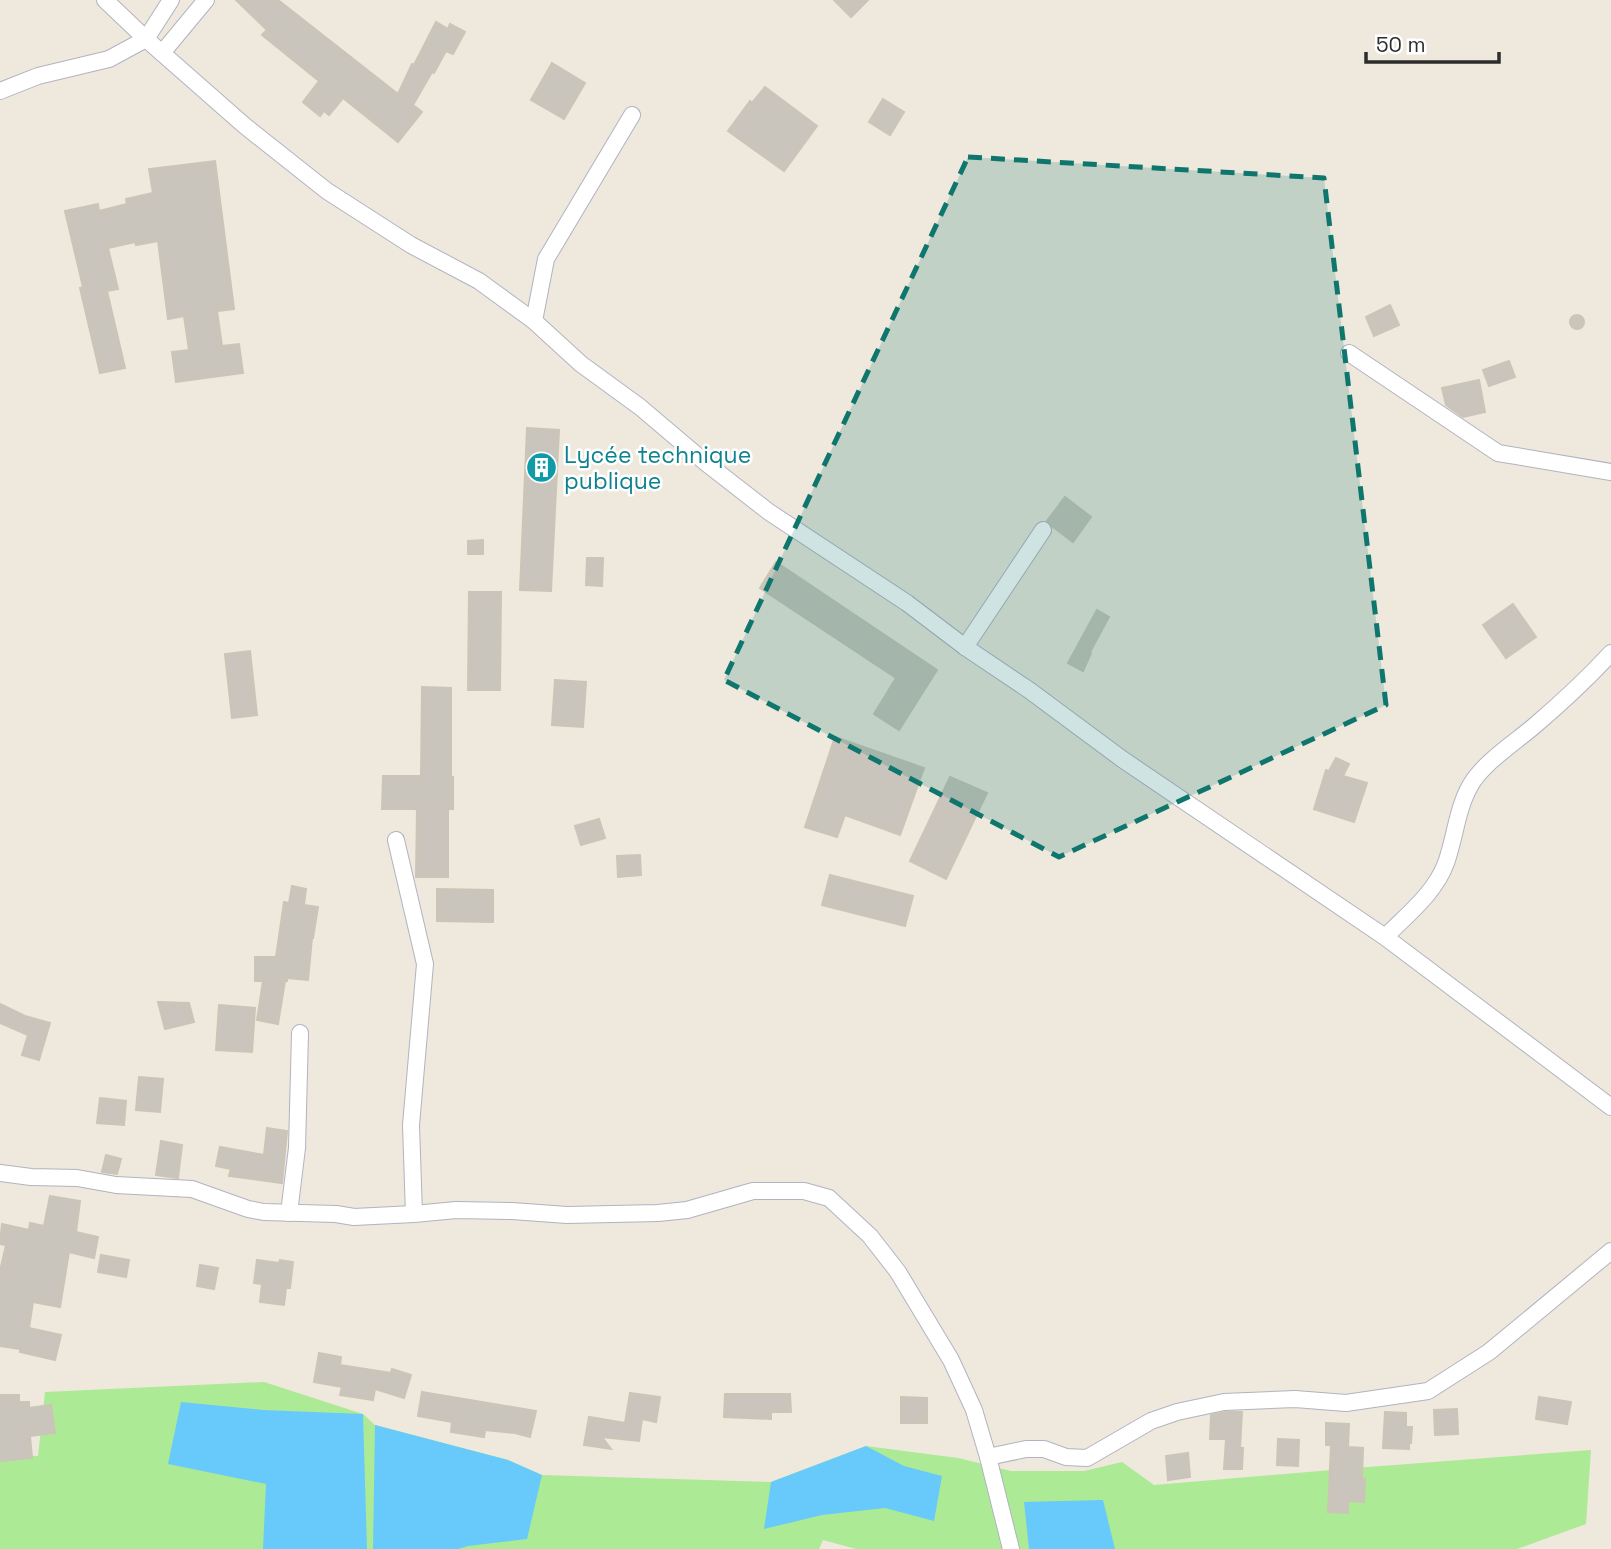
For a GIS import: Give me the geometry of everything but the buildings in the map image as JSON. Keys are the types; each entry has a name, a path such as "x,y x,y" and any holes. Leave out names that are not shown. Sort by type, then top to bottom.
{"street":[{"path":"105,0 246,126 327,191 411,245 479,281 534,321 581,364 640,407 769,512 907,603 1122,759 1385,937 1611,1107"},
{"path":"0,91 38,76 109,59 146,39 171,0"},
{"path":"162,53 206,0"},
{"path":"534,321 547,259 632,115"},
{"path":"1349,353 1498,453 1611,472"},
{"path":"965,647 1043,530"},
{"path":"1385,937 1425,898 1436,883 1445,865 1471,785 1496,757 1565,698 1611,653"},
{"path":"396,840 425,964 411,1125 414,1214"},
{"path":"289,1213 298,1148 300,1032"},
{"path":"0,1172 31,1177 77,1178 116,1185 192,1189 264,1212 336,1213 354,1217 456,1210 567,1215 658,1213 687,1210 753,1191 804,1191 829,1198 870,1236 898,1272 951,1360 974,1410 1011,1549"},
{"path":"988,1457 1026,1448 1044,1449 1066,1457 1087,1458 1151,1421 1177,1412 1224,1402 1295,1399 1346,1403 1429,1391 1489,1352 1611,1251"}],"highlighted area":[{"path":"968,157 1324,178 1386,705 1059,857 724,680"}],"green space":[{"path":"264,1382 363,1414 375,1425 508,1460 542,1475 771,1482 866,1446 958,1458 1011,1471 1084,1471 1122,1462 1154,1485 1591,1450 1586,1524 1517,1549 856,1549 823,1540 819,1549 0,1549 0,1455 38,1456 45,1392"}],"water":[{"path":"181,1402 263,1410 363,1414 367,1549 263,1549 266,1484 168,1464"},
{"path":"375,1425 508,1460 542,1475 527,1539 458,1549 373,1549"},
{"path":"866,1446 904,1466 942,1476 934,1521 885,1508 822,1515 764,1529 771,1482"},
{"path":"1103,1500 1115,1549 1029,1549 1024,1502"}],"place":[{"name":"Lycée technique publique","path":"541,468"}]}
